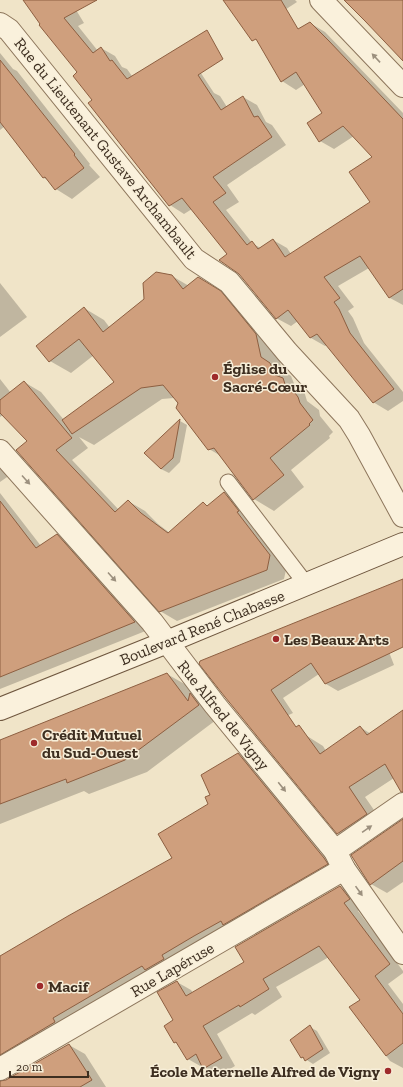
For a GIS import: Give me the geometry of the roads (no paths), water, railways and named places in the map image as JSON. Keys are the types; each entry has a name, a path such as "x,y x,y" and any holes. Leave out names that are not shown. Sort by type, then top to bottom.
{"street":[{"path":"321,0 403,86"},
{"name":"Rue du Lieutenant Gustave Archambault","path":"0,24 9,30 194,259 229,282 287,352 349,419 403,516"},
{"name":"Rue Alfred de Vigny","path":"0,451 152,622 215,705 339,860 396,927 403,953"},
{"name":"Boulevard René Chabasse","path":"0,708 167,642 403,544"},
{"name":"Rue Lapéruse","path":"0,1069 339,860 403,804"}],"lane":[{"path":"228,482 306,584"}],"place":[{"name":"Église du Sacré-Cœur","path":"215,377"},
{"name":"Les Beaux Arts","path":"276,639"},
{"name":"Crédit Mutuel du Sud-Ouest","path":"34,743"},
{"name":"Macif","path":"40,986"},
{"name":"École Maternelle Alfred de Vigny","path":"388,1071"}]}
